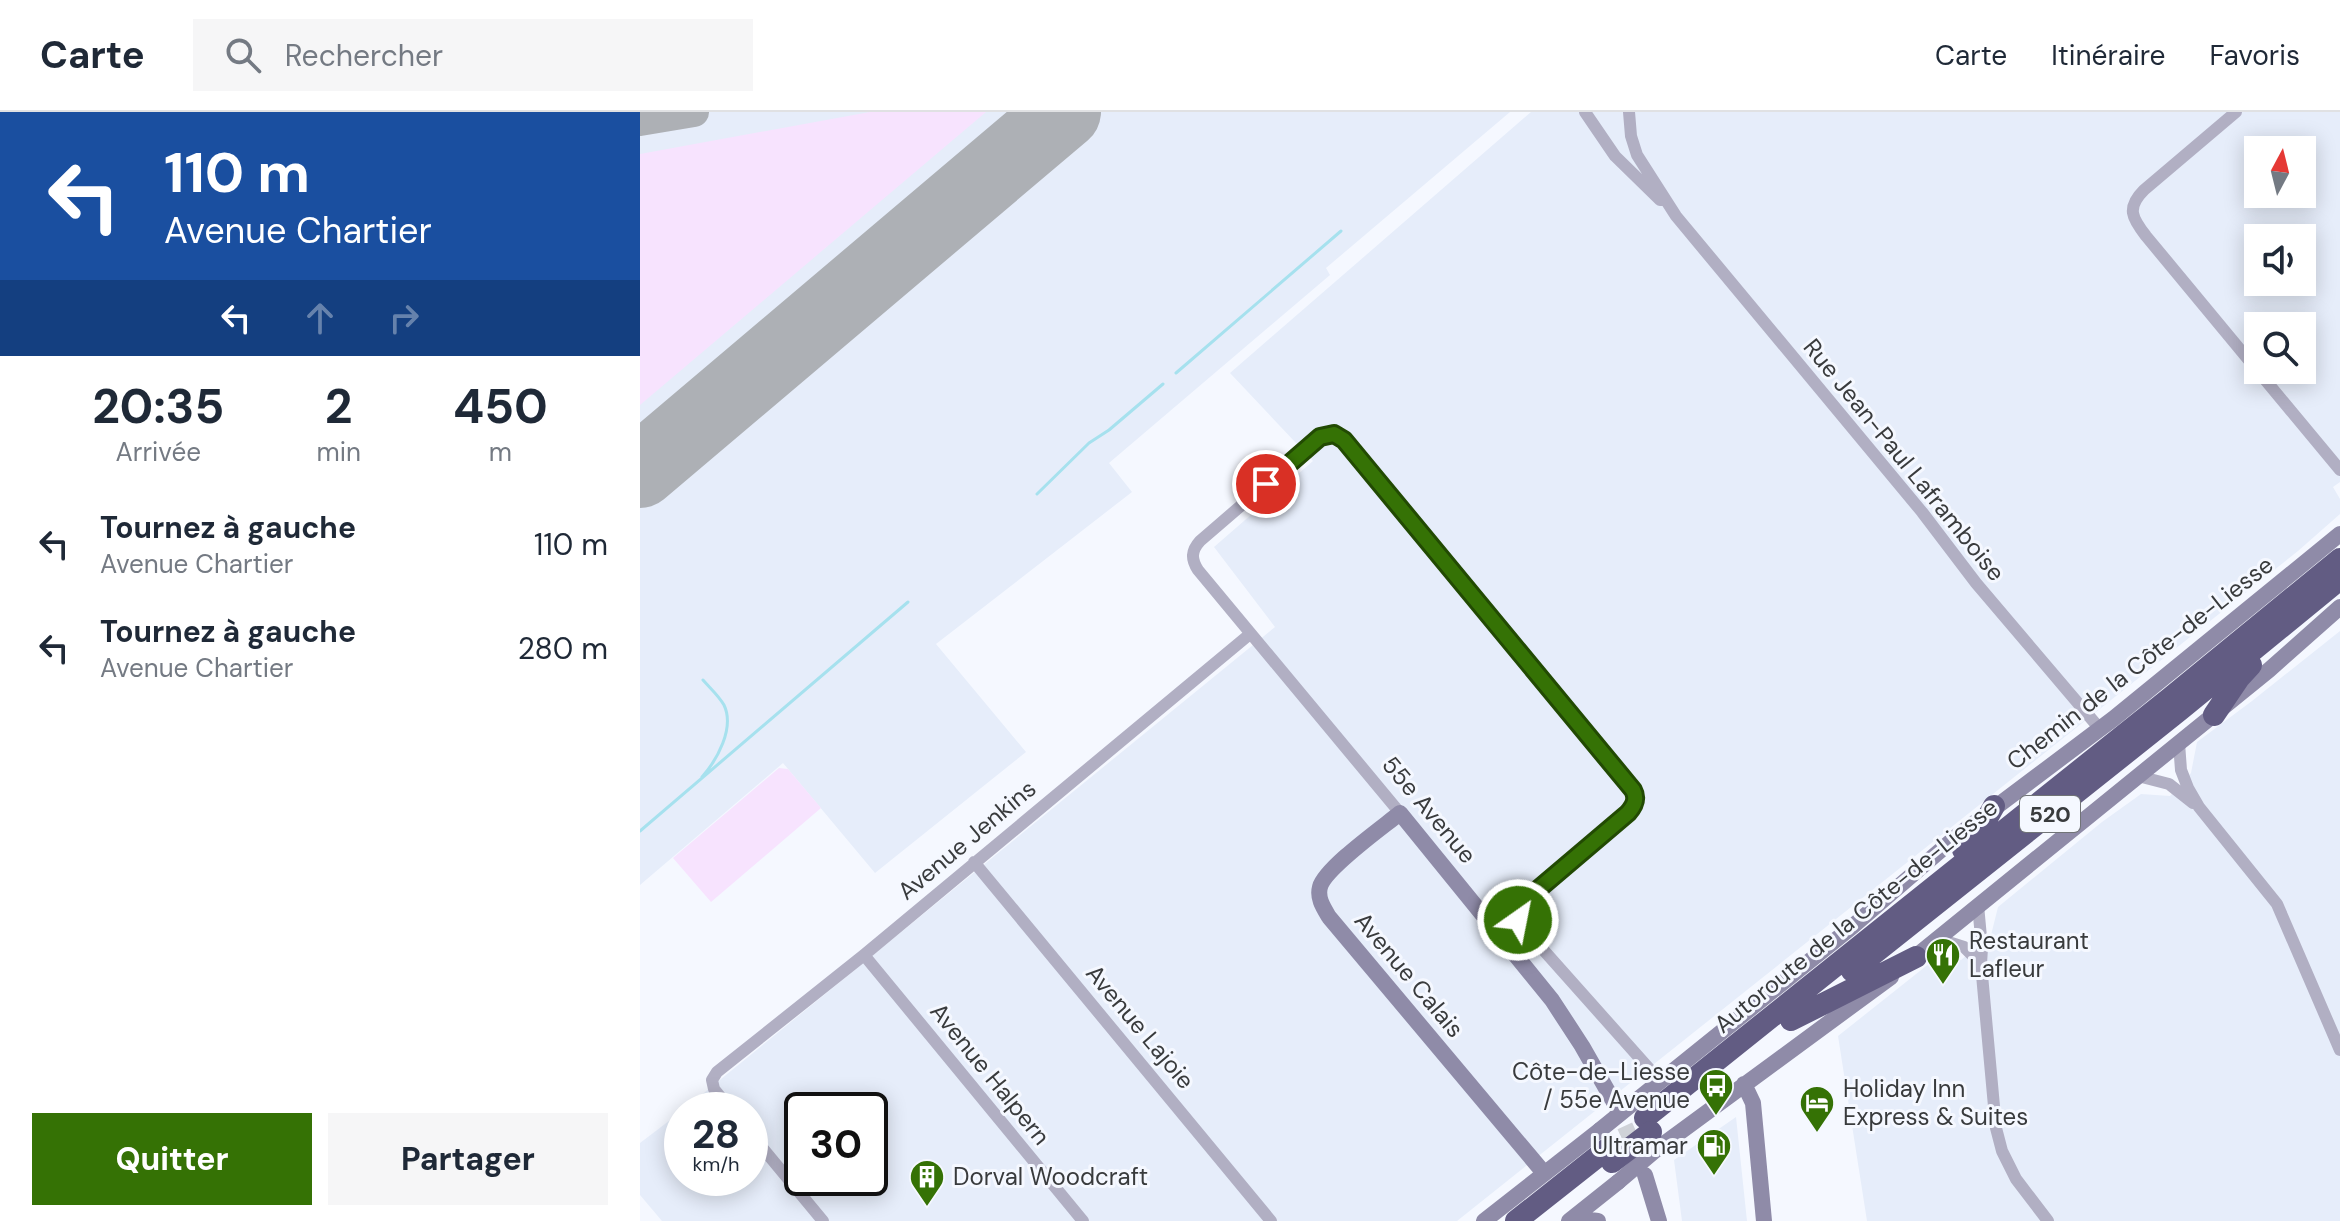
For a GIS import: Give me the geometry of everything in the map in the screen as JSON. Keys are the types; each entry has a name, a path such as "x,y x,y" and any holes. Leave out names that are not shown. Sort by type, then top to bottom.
{"highway":[{"name":"Autoroute de la Côte-de-Liesse","path":"1516,1221 1648,1125 1915,901 2340,559"},
{"name":"Autoroute de la Côte-de-Liesse","path":"1648,1125 1791,1020 2340,579"},
{"path":"2214,715 2239,678 2309,605"},
{"path":"1915,901 1979,833 1994,806"},
{"path":"1791,1020 1916,957"},
{"name":"Autoroute de la Côte-de-Liesse","path":"1538,1221 1609,1156"}],"main road":[{"name":"Chemin de la Côte-de-Liesse","path":"1648,1125 1661,1082 1853,926 1994,806 2100,729 2340,534"},
{"name":"Chemin de la Côte-de-Liesse","path":"1571,1219 1609,1156 1648,1125 1744,1084 1859,1002 2269,670 2340,607"},
{"name":"55e Avenue","path":"1400,813 1545,990 1615,1104"},
{"name":"Avenue Calais","path":"1400,813 1327,874 1321,885 1320,901 1336,926 1544,1173"},
{"path":"1744,1084 1753,1103 1764,1221"},
{"name":"Chemin de la Côte-de-Liesse","path":"1484,1221 1544,1173 1609,1156"},
{"path":"1645,1175 1659,1221"},
{"path":"1571,1219 1598,1221"}],"street":[{"name":"Rue Jean-Paul Laframboise","path":"1585,112 1615,156 1676,216 1922,512 1999,611 2100,729"},
{"name":"Rue Jean-Paul Laframboise","path":"1629,112 1637,155 1676,216"},
{"path":"2236,112 2144,190 2133,205 2133,214 2140,227 2340,470"},
{"name":"55e Avenue","path":"1400,813 1193,561 1193,551 1200,541 1323,435 1338,436 1347,443 1635,794 1635,804 1628,813 1521,904 1517,913 1523,927 1661,1082"},
{"name":"Avenue Jenkins","path":"716,1092 712,1080 717,1072 864,955 1250,634"},
{"path":"2179,743 2182,774 2199,807 2277,904 2340,1050"},
{"path":"2138,776 2169,784 2199,807"},
{"name":"Avenue Lajoie","path":"974,862 1271,1221"},
{"path":"1978,905 1996,1128 2002,1151 2016,1179 2048,1221"},
{"path":"1939,939 1964,947 1981,964"},
{"name":"Avenue Halpern","path":"864,955 1083,1221"},
{"path":"768,1155 823,1221"}],"shaded area":[{"path":"640,112 1510,112 1326,268 1330,275 1109,463 1132,492 936,644 1026,752 875,873 783,763 640,885"},
{"path":"870,112 986,112 640,405 640,154"},
{"path":"1531,112 2340,112 2340,482 2333,487 2340,499 2340,514 2298,551 1457,1221 662,1221 640,1195 640,1143 664,1125 664,1196 768,1196 768,1092 705,1092 1275,627 1214,547 1313,461 1230,373"},
{"path":"2340,631 2340,1221 1867,1221 1838,1036 1940,955 1961,960 1991,935 1998,907 2102,822 2141,794 2170,796 2191,773 2197,742"},
{"path":"779,768 788,769 821,808 711,902 673,858"},
{"path":"1736,1117 1747,1221 1682,1221 1674,1160"}],"waterway":[{"path":"1176,373 1341,231"},
{"path":"1037,494 1089,443 1163,384"},
{"path":"640,831 908,602"},
{"path":"702,777 723,743 727,724 724,705 703,680"}],"taxiway":[{"path":"640,121 694,112"}],"runway":[{"path":"640,471 1064,112"}],"tunnel":[{"path":"1615,1104 1637,1153"}],"place":[{"name":"Restaurant Lafleur","path":"1943,986"},
{"name":"Côte-de-Liesse / 55e Avenue","path":"1716,1117"},
{"name":"Holiday Inn Express & Suites","path":"1817,1134"},
{"name":"Ultramar","path":"1714,1177"},
{"name":"Dorval Woodcraft","path":"927,1208"}],"route":[{"path":"1266,484 1323,435 1334,434 1344,440 1633,790 1635,804 1628,813 1521,904 1518,920"}]}
